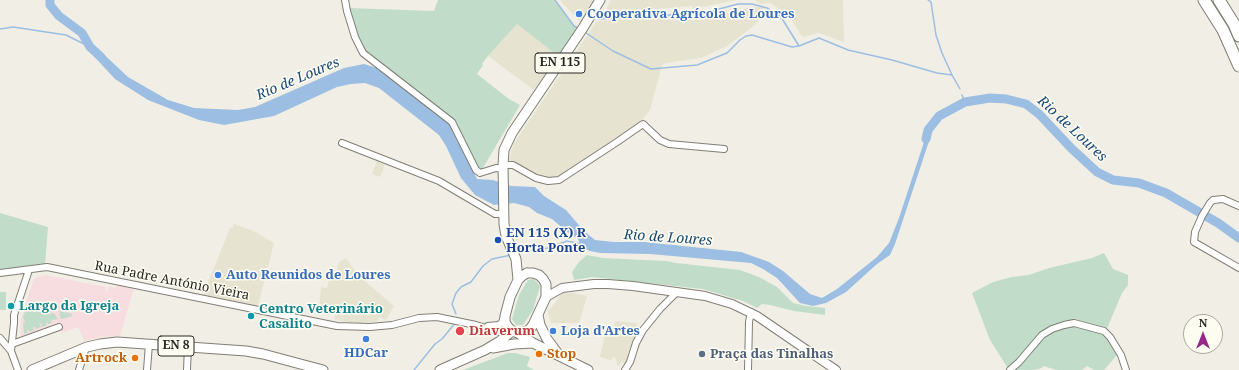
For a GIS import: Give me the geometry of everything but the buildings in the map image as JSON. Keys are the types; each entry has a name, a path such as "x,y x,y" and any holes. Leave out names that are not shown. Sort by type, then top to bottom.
{"highway":[{"path":"1204,0 1223,30 1239,66"},
{"path":"1219,0 1234,24"},
{"path":"1224,0 1239,36"}],"main road":[{"name":"EN 115","path":"516,258 504,228 504,150 509,138 583,28 600,0"},
{"path":"516,258 533,273"},
{"path":"516,258 518,280"},
{"path":"485,350 501,337 515,332 524,332 529,330 546,297 546,284 539,275 527,273 518,280 510,297 501,337"},
{"path":"538,315 540,325 560,356"},
{"path":"505,319 508,327 515,332 533,343 588,370"},
{"name":"EN 8","path":"32,370 86,347 117,342 246,351 297,366 323,370"},
{"path":"440,370 485,350 514,344 533,343"}],"street":[{"path":"345,0 355,37 362,53 452,122 476,170 480,174 496,168 503,170 513,165 536,178 548,181 559,180 643,124 660,140 669,144 724,149"},
{"path":"342,142 439,181 495,214 503,210"},
{"path":"1239,206 1228,200 1213,200 1202,216 1195,232 1194,242 1239,268"},
{"name":"Rua Padre António Vieira","path":"0,273 29,270 47,266 337,326 370,327 392,325 419,318 437,317 482,326 495,326 505,319"},
{"path":"18,370 12,348 14,315 29,270"},
{"path":"543,279 554,286 562,288 594,284 608,284 677,292 720,300 751,312 771,324 836,370"},
{"path":"546,297 562,288"},
{"path":"625,370 636,342 648,323 677,292"},
{"path":"748,370 749,325 751,312"},
{"path":"1010,370 1019,362 1042,335 1052,329 1074,323 1104,331 1110,337 1121,355 1126,370"},
{"path":"749,325 756,328"},
{"path":"12,348 59,326"},
{"name":"Rua Padre António Vieira","path":"482,326 501,337"},
{"path":"0,337 13,336"},
{"path":"0,337 12,348"},
{"path":"147,370 149,344"},
{"path":"187,370 188,346"},
{"path":"79,370 86,347"}],"shaded area":[{"name":"Cooperativa Agrícola de Loures","path":"560,0 595,0 581,23"},
{"path":"611,0 736,0 693,9 692,6 604,14"},
{"path":"755,0 843,0 844,42 819,33 804,37 801,35 788,14 770,3 760,4"},
{"path":"751,7 763,7 762,13 756,24 727,46 701,58 666,63 662,65 650,110 637,126 560,176 551,178 541,177 526,172 509,159 514,143 597,21 648,18 702,20"},
{"path":"517,24 558,56 534,90 488,56"},
{"path":"377,161 385,165 380,177 372,174"},
{"path":"234,224 256,232 274,243 258,306 203,295 230,228 232,228"},
{"path":"346,258 359,276 394,306 386,320 380,317 376,322 359,323 335,320 335,311 319,308 321,287 327,288 330,275 336,276 338,263"},
{"path":"46,275 106,287 107,292 109,286 116,288 117,285 134,288 120,336 101,337 84,341 78,327 62,333 57,323 22,337 20,333 21,319 33,281 36,277"},
{"path":"562,293 573,293 587,296 579,323 551,323 548,312"},
{"path":"615,321 636,323 642,328 633,342 628,354 627,365 622,362 619,366 617,365 616,358 612,357 612,360 610,360 600,357 607,325 614,326"}],"green space":[{"path":"438,0 555,0 577,28 558,56 517,24 482,64 483,65 477,74 509,99 520,105 480,173 452,122 363,53 349,8 434,11"},
{"path":"0,213 48,227 45,265 0,271"},
{"path":"1104,253 1113,269 1128,275 1128,285 1122,293 1105,333 1118,354 1104,370 1094,370 1087,366 1082,370 1057,370 1043,366 1042,368 1033,370 1009,370 990,340 972,293 993,282 1012,277 1029,275 1049,268 1092,258"},
{"path":"587,255 603,258 666,261 740,270 759,277 777,287 793,303 825,308 825,315 794,311 762,304 757,308 743,301 703,289 592,277 574,280 572,272 579,262"},
{"path":"534,279 540,286 533,310 523,325 516,325 512,319 519,295 528,280"},
{"path":"0,292 6,292 6,310 0,310"},
{"path":"26,309 27,312 27,309 34,310 35,312 35,310 41,312 42,314 43,312 48,313 49,315 51,314 50,313 54,313 58,319 52,319 51,323 48,324 46,322 47,325 42,327 39,322 41,327 36,329 33,327 34,330 29,332 28,329 28,333 24,334 23,320 24,323 25,322 23,317"},
{"path":"59,311 64,312 65,314 65,312 72,314 72,316 61,319"},
{"path":"508,353 515,353 530,357 527,366 534,370 463,370"}],"water":[{"path":"95,46 128,77 168,100 194,108 238,110 255,107 344,68 364,64 377,68 450,124 477,179 493,180 511,186 535,187 544,196 566,210 584,231 595,240 614,242 644,242 741,252 769,262 783,271 810,294 822,298 837,289 877,257 889,243 899,218 929,127 933,129 890,255 877,264 846,292 826,303 813,306 800,303 777,278 751,263 650,254 600,253 590,251 581,247 578,239 552,219 537,213 529,207 514,203 494,205 475,195 461,178 446,146 439,135 379,88 365,83 337,87 274,116 224,125 199,120 148,100 115,79 89,51"}],"waterway":[{"name":"Rio de Loures","path":"50,0 50,5 59,16 82,33 90,47 101,57"},
{"path":"555,0 574,26 578,28"},
{"path":"928,0 931,2 936,35 952,75"},
{"path":"599,19 704,13 738,4 752,4 767,8 781,17 799,46"},
{"path":"0,29 13,27 66,35 90,47"},
{"path":"586,33 613,51 651,69 697,65 727,53 746,36 752,35 792,47 799,46 819,38 848,50 892,60 937,73 952,75 960,89"},
{"name":"Rio de Loures","path":"962,95 965,102"},
{"name":"Rio de Loures","path":"926,139 928,130 939,116 965,102 990,98 1006,99 1026,104 1039,114 1071,148 1097,172 1113,180 1139,183 1166,193 1218,223 1239,238"},
{"path":"516,253 548,248 567,241 582,244"},
{"path":"456,314 452,304 456,293 461,287 471,282 483,266 492,259 511,255"},
{"path":"414,370 435,344 442,339 456,322"}],"place":[{"name":"Cooperativa Agrícola de Loures","path":"579,14"},
{"name":"EN 115 (X) R Horta Ponte","path":"498,240"},
{"name":"Auto Reunidos de Loures","path":"218,275"},
{"name":"Largo da Igreja","path":"11,306"},
{"name":"Centro Veterinário Casalito","path":"251,316"},
{"name":"Diaverum","path":"460,331"},
{"name":"Loja d'Artes","path":"553,331"},
{"name":"HDCar","path":"366,339"},
{"name":"Stop","path":"539,354"},
{"name":"Praça das Tinalhas","path":"702,354"},
{"name":"Artrock","path":"135,358"}]}
